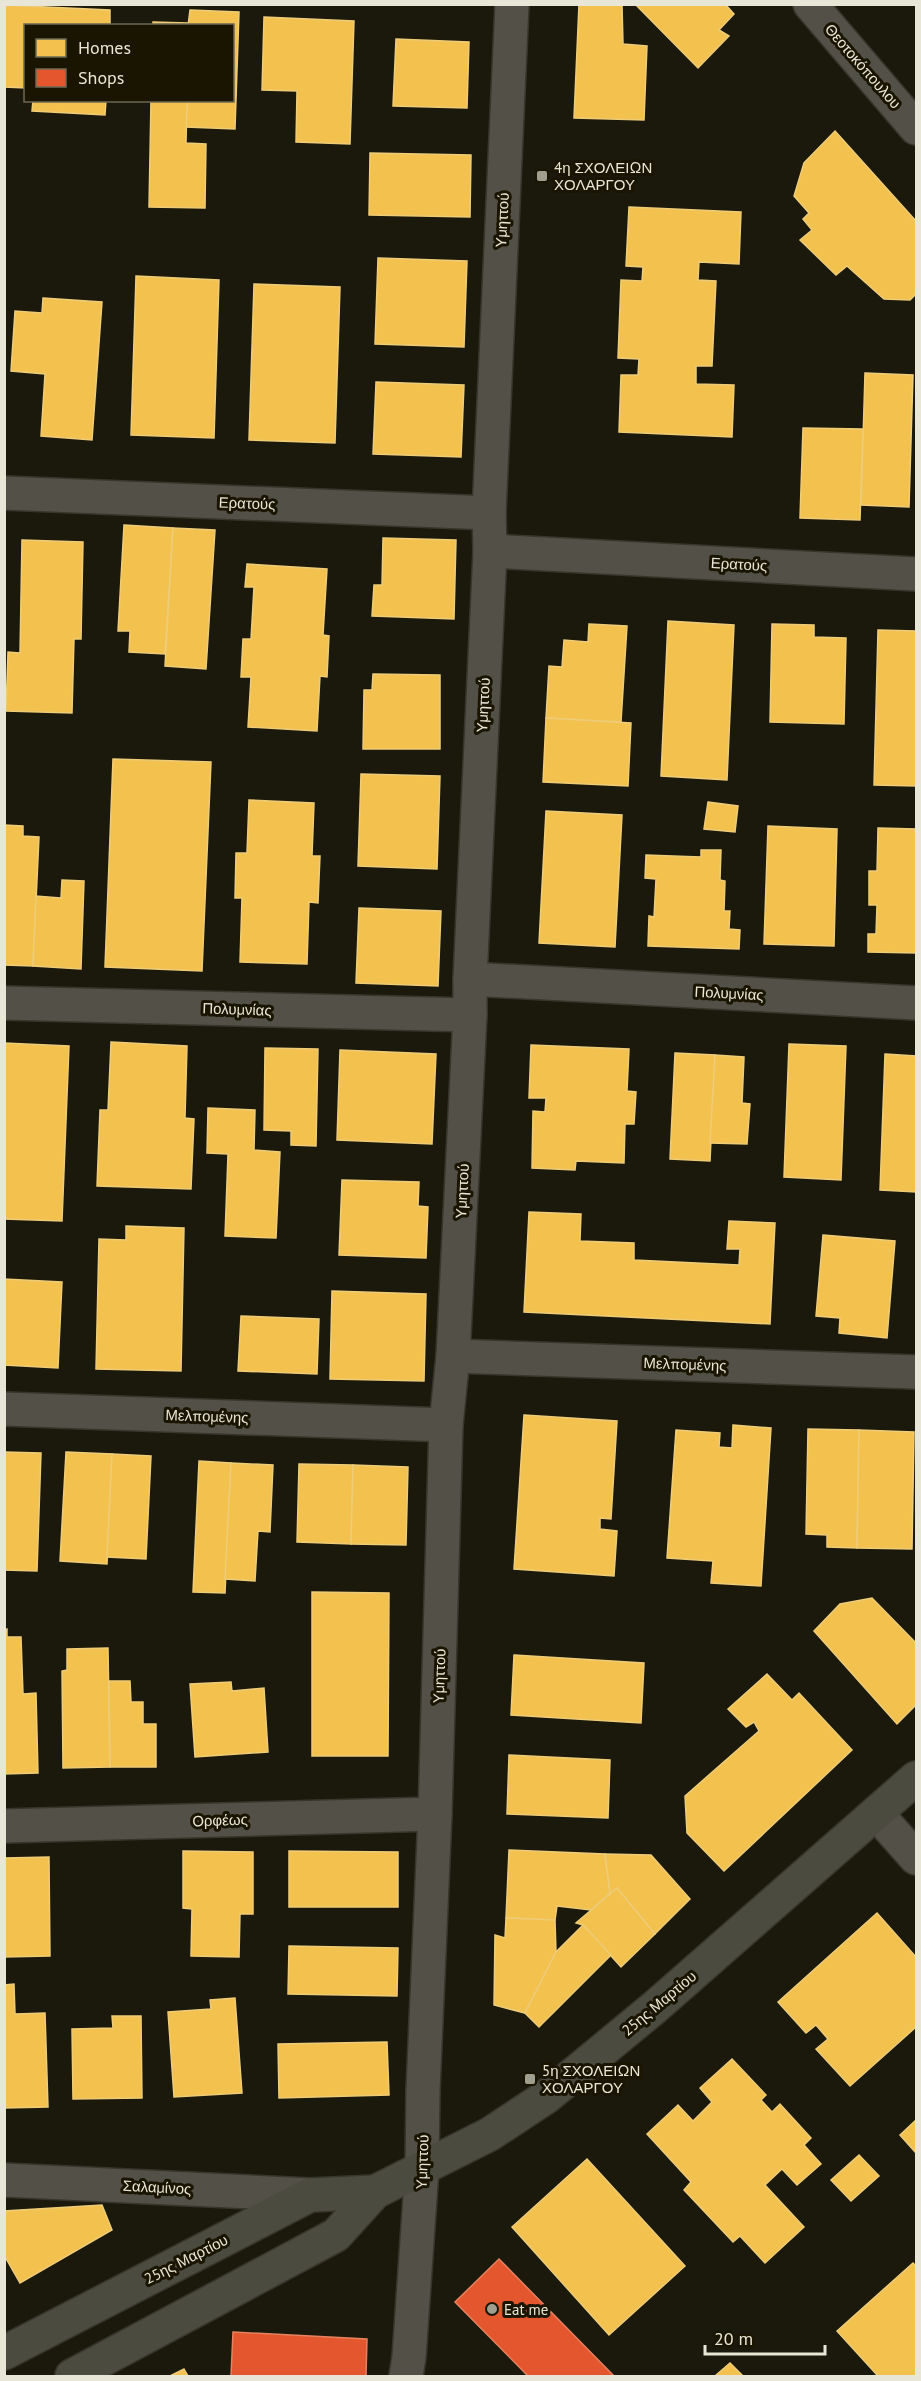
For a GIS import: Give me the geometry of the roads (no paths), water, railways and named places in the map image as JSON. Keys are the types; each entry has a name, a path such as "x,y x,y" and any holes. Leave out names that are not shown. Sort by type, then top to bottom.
{"street":[{"name":"Υμηττού","path":"415,2370 446,1425 453,1356 470,1015 490,551 489,513 512,4"},
{"name":"Θεοτοκόπουλου","path":"810,4 916,128"},
{"name":"Ερατούς","path":"4,493 489,513"},
{"name":"Ερατούς","path":"490,551 916,574"},
{"name":"Πολυμνίας","path":"470,980 916,1002"},
{"name":"Πολυμνίας","path":"4,1003 470,1015"},
{"name":"Μελπομένης","path":"453,1356 916,1372"},
{"name":"Μελπομένης","path":"4,1409 446,1425"},
{"name":"25ης Μαρτίου","path":"72,2376 336,2235 375,2192 490,2134 546,2097 655,2007 916,1778"},
{"name":"Ορφέως","path":"4,1827 435,1814"},
{"path":"877,1814 916,1858"},
{"name":"Σαλαμίνος","path":"4,2180 310,2195"},
{"name":"25ης Μαρτίου","path":"4,2352 310,2195 375,2192"}],"place":[{"name":"4η ΣΧΟΛΕΙΩΝ ΧΟΛΑΡΓΟΥ","path":"542,176"},
{"name":"5η ΣΧΟΛΕΙΩΝ ΧΟΛΑΡΓΟΥ","path":"530,2079"},
{"name":"Eat me","path":"492,2309"}]}
